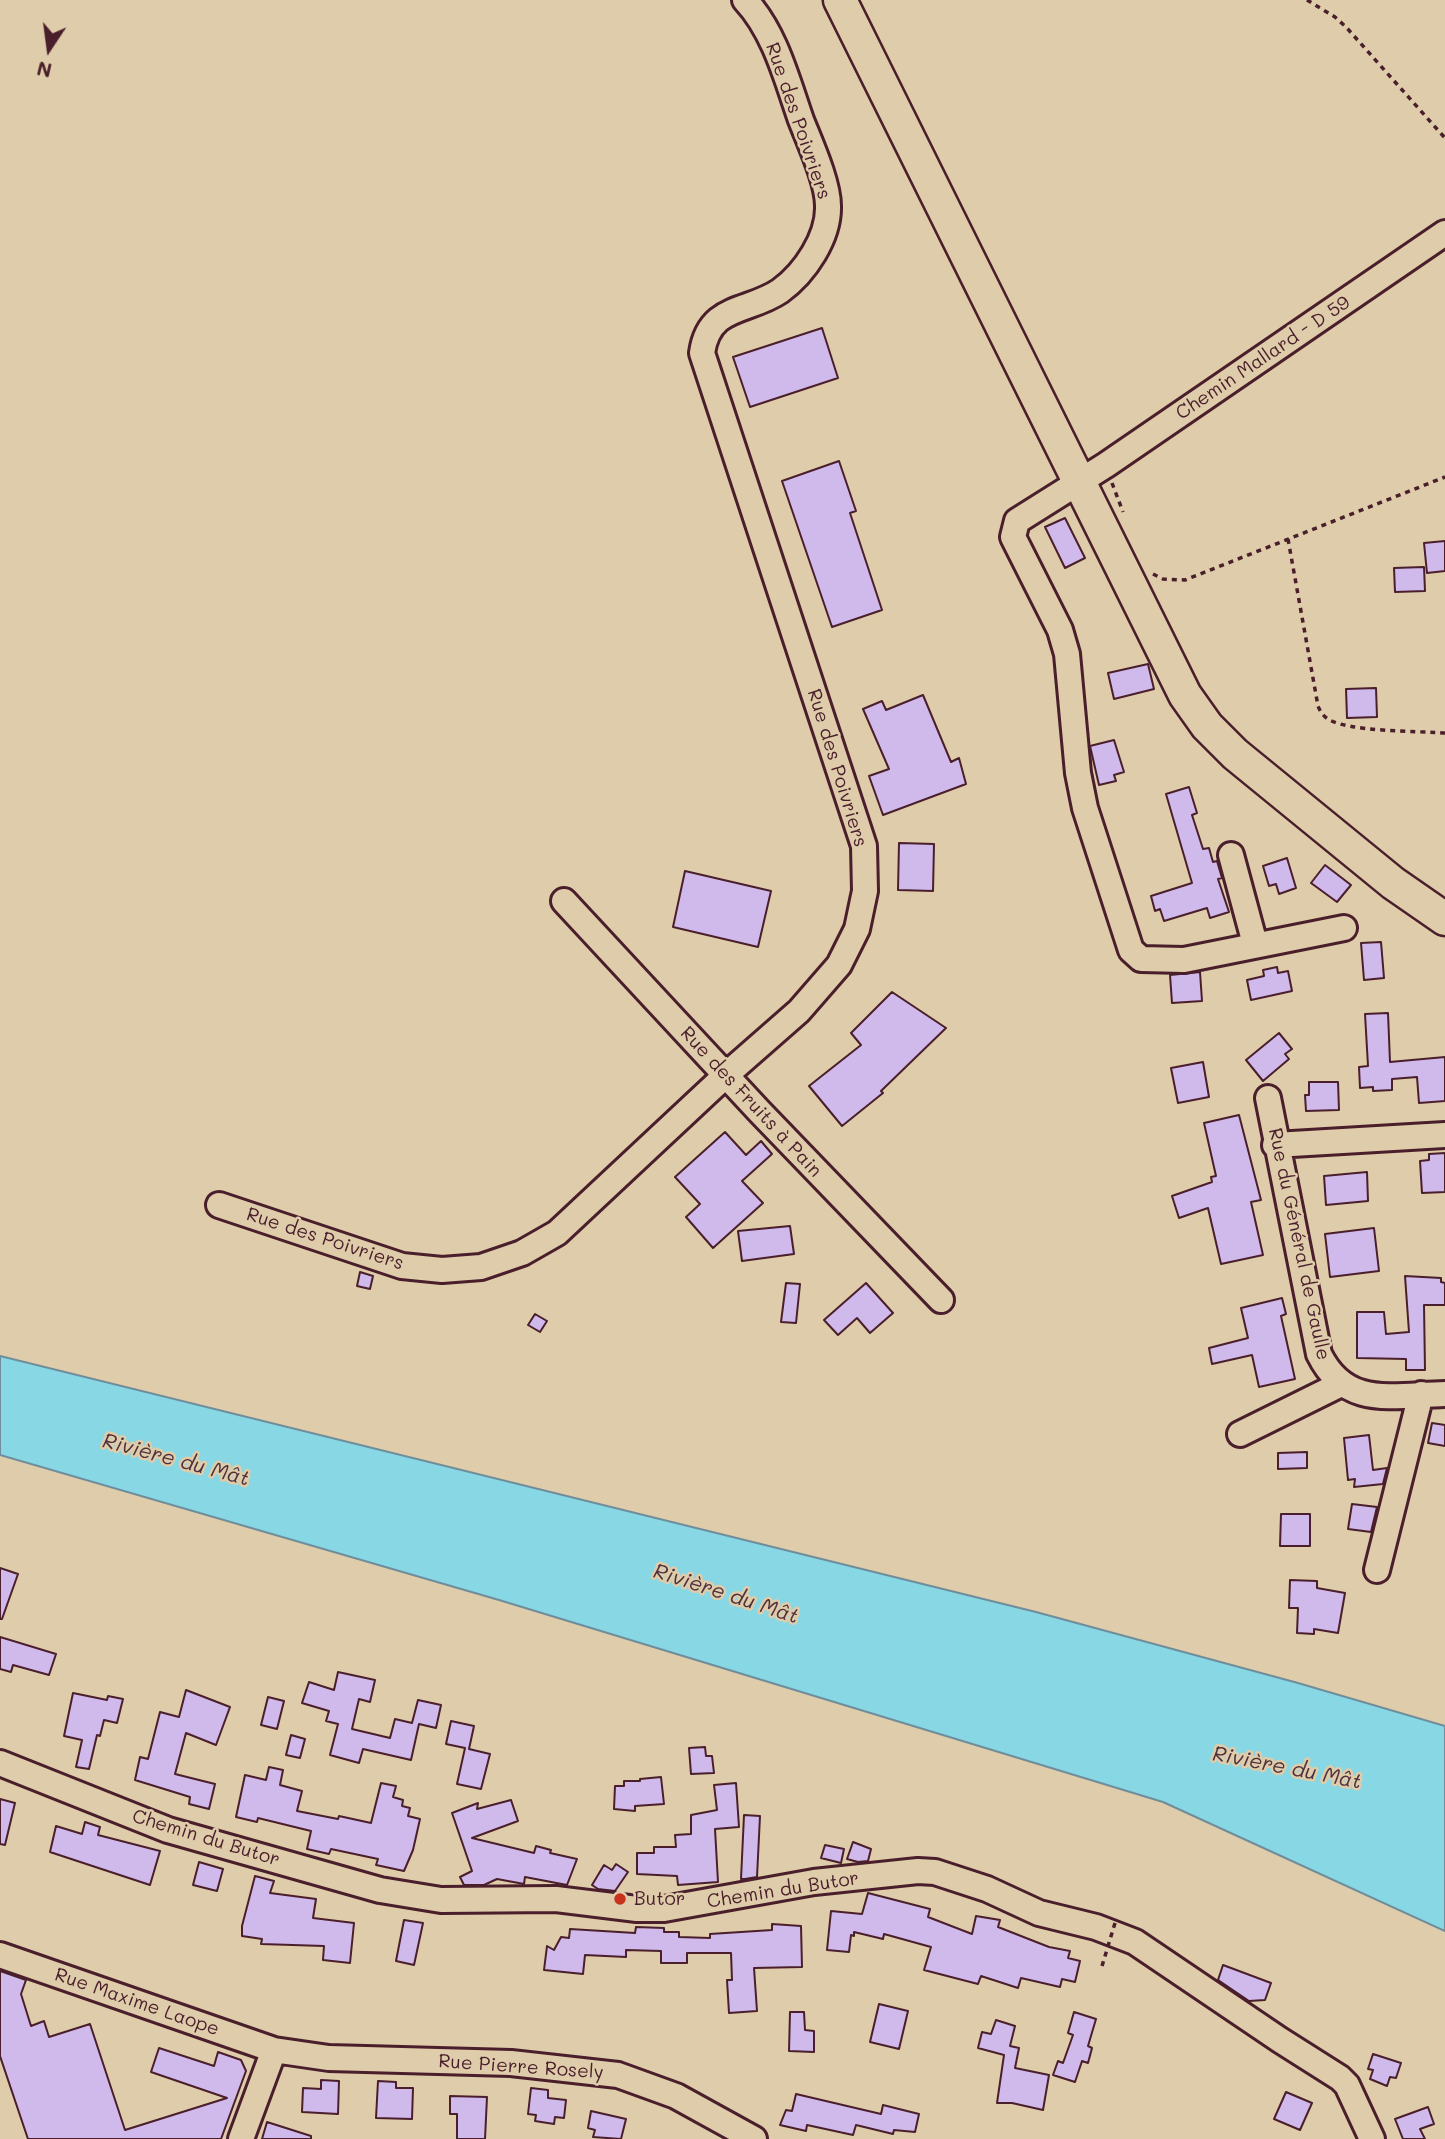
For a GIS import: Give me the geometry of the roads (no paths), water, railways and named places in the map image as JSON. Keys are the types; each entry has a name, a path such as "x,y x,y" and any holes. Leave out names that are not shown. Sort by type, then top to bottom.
{"main road":[{"path":"841,0 1185,695 1207,726 1235,754 1393,883 1445,919"}],"street":[{"name":"Rue des Poivriers","path":"219,1205 402,1266 442,1270 481,1267 522,1253 557,1233 726,1075 799,1011 839,965 857,929 865,891 864,846 702,353 704,340 711,326 723,315 779,291 804,267 819,246 828,206 821,175 779,57 756,12 746,0"},
{"name":"Chemin Mallard - D 59","path":"1344,928 1184,960 1141,959 1131,950 1085,808 1078,773 1067,654 1060,630 1013,537 1017,521 1106,465 1445,233"},
{"path":"1231,855 1255,944"},
{"name":"Rue des Fruits à Pain","path":"564,901 941,1300"},
{"name":"Rue du Général de Gaulle","path":"1268,1098 1275,1145 1319,1354 1327,1371 1341,1384 1357,1392 1376,1396 1433,1394 1377,1570"},
{"path":"1275,1145 1445,1135"},
{"name":"Rue du Général de Gaulle","path":"1240,1434 1341,1384"},
{"name":"Chemin du Butor","path":"0,1763 168,1830 380,1890 441,1900 556,1899 636,1909 664,1909 827,1881 918,1871 951,1876 1039,1913 1096,1927 1135,1942 1340,2078 1347,2085 1372,2139"},
{"name":"Rue Maxime Laope","path":"0,1955 274,2050"},
{"path":"242,2139 274,2050"},
{"name":"Rue Pierre Rosely","path":"274,2050 329,2058 511,2063 618,2075 676,2096 754,2139"}],"water":[{"name":"Rivière du Mât","path":"0,1356 1036,1612 1445,1726 1445,1931 1163,1802 499,1600 0,1455"}],"place":[{"name":"Butor","path":"620,1899"}]}
